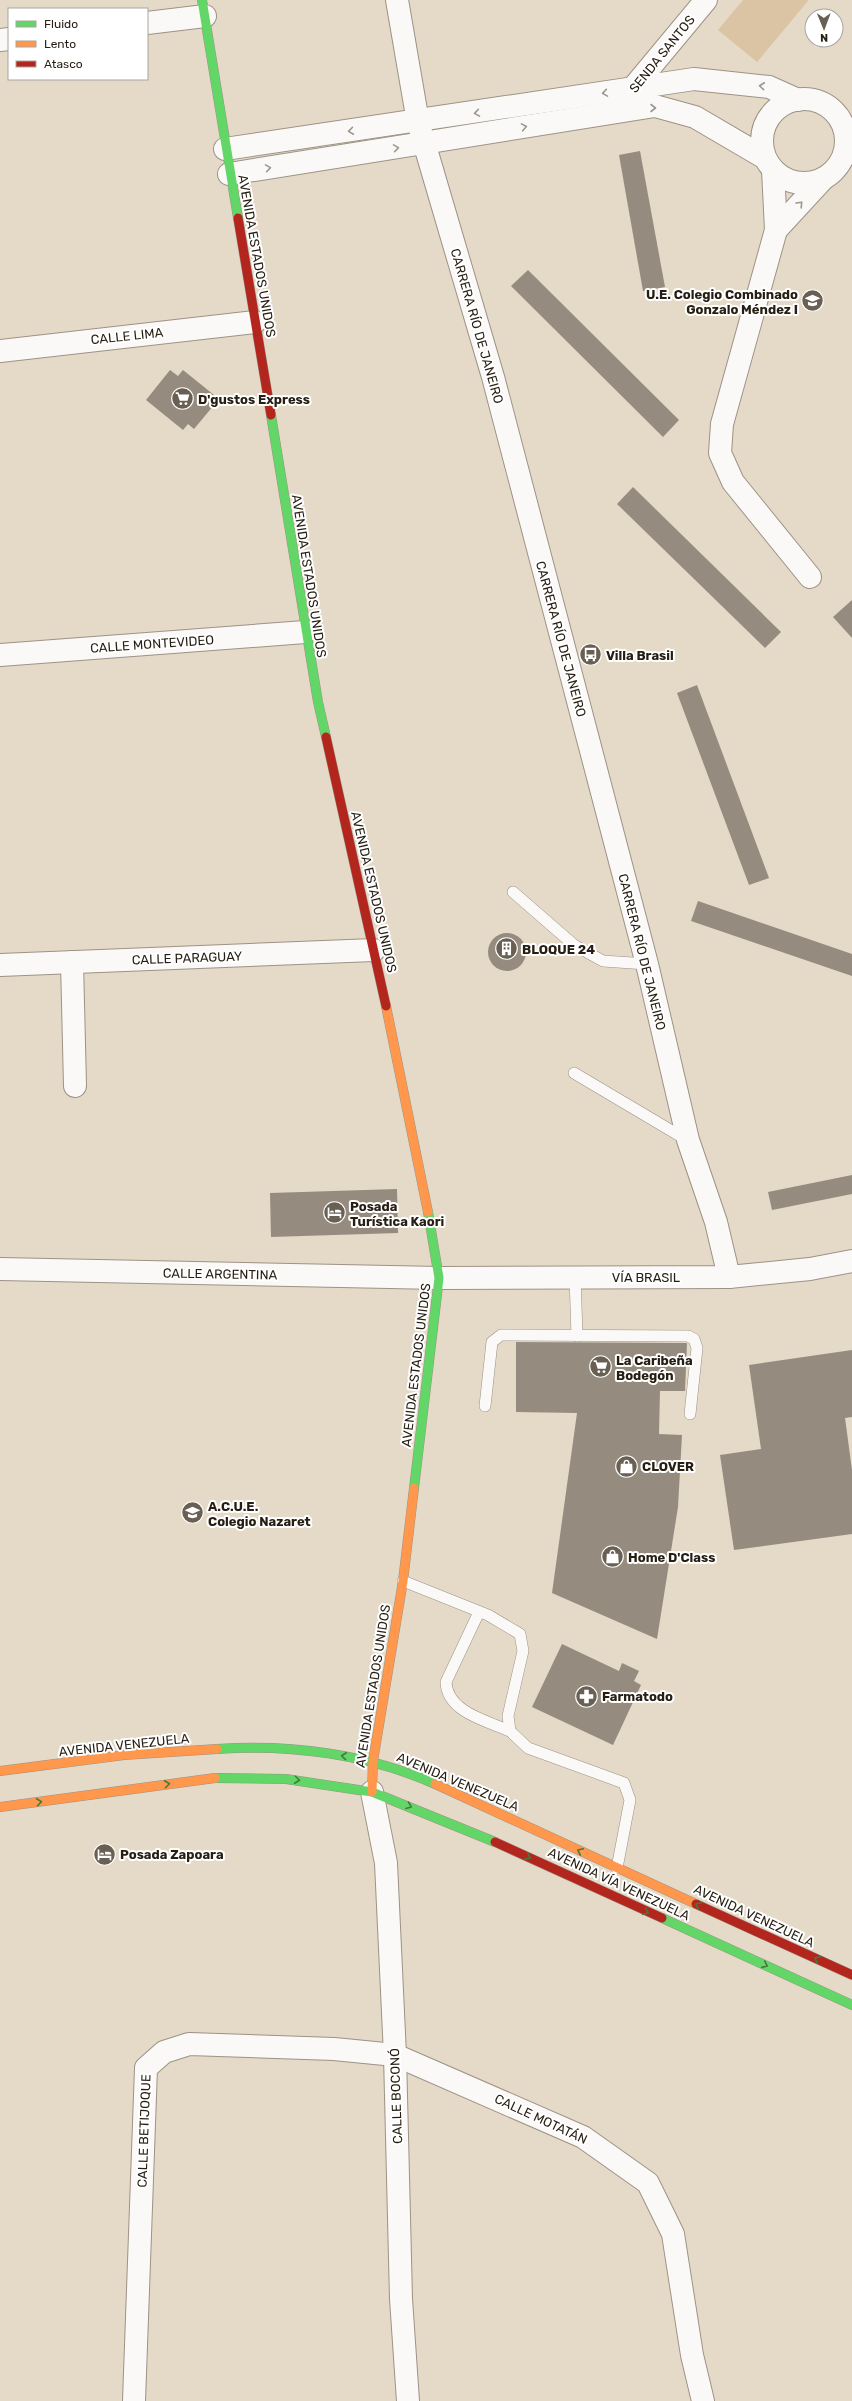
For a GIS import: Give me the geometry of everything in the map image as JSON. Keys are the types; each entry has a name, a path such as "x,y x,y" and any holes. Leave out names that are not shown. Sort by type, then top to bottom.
{"street":[{"name":"CARRERA RÍO DE JANEIRO","path":"397,0 418,122 493,377 647,964 688,1140 716,1222 729,1277"},
{"name":"SENDA SANTOS","path":"622,111 632,89 706,0"},
{"path":"148,23 204,8"},
{"name":"AVENIDA ESTADOS UNIDOS","path":"204,8 229,174 255,322 305,632 318,702 374,950 428,1211 439,1278 403,1581 373,1761 372,1792"},
{"path":"225,149 418,122 694,79 769,87 798,100"},
{"path":"810,577 733,482 720,453 722,424 776,230 769,164 762,145 762,132 767,121 775,111 786,103 798,100 812,100 825,105 852,110"},
{"path":"776,230 843,158 846,143 844,128 836,115 825,105"},
{"path":"229,174 655,106 695,117 769,164 784,178 797,183 811,183 829,174 852,153"},
{"name":"CALLE LIMA","path":"0,351 255,322"},
{"name":"CALLE MONTEVIDEO","path":"0,655 305,632"},
{"name":"CALLE PARAGUAY","path":"0,965 374,950"},
{"path":"72,962 75,1086"},
{"name":"VÍA BRASIL","path":"439,1278 729,1277 810,1269 852,1261"},
{"name":"CALLE ARGENTINA","path":"0,1269 439,1278"},
{"name":"AVENIDA VENEZUELA","path":"0,1772 124,1755 232,1748 295,1751 373,1761 415,1775 852,1975"},
{"path":"0,1807 225,1777 286,1779 372,1792"},
{"name":"AVENIDA VÍA VENEZUELA","path":"372,1792 460,1826 852,2005"},
{"name":"CALLE BOCONÓ","path":"372,1792 386,1863 395,2055 401,2300 408,2401"},
{"name":"CALLE BETIJOQUE","path":"134,2401 146,2068 164,2052 189,2044 334,2049 395,2055"},
{"name":"CALLE MOTATÁN","path":"395,2055 584,2137 648,2183 673,2234 692,2354 702,2401"}],"lane":[{"path":"514,892 574,945 603,961 647,964"},
{"path":"574,1073 688,1140"},
{"path":"575,1277 577,1336"},
{"path":"485,1406 492,1342 496,1337 688,1336 694,1339 697,1348 690,1414"},
{"path":"403,1581 479,1612 520,1634 523,1651 508,1716 510,1731"},
{"path":"479,1612 446,1682 447,1691 458,1708 510,1731 528,1748 624,1783 630,1800 617,1868"}],"shaded area":[{"path":"743,0 808,1 757,62 718,30"}],"building":[{"path":"640,151 665,287 643,291 619,155"},
{"path":"528,270 679,420 663,437 511,286"},
{"name":"D'gustos Express","path":"170,370 178,376 183,370 219,399 194,429 188,424 183,430 146,400"},
{"path":"633,487 781,632 765,648 617,504"},
{"path":"852,600 852,638 833,617"},
{"path":"697,685 769,878 749,885 677,693"},
{"path":"698,901 852,954 852,976 691,921"},
{"name":"BLOQUE 24","path":"503,933 511,933 521,938 525,945 525,959 521,966 511,971 503,971 493,966 491,963 488,956 488,948 493,938 496,936"},
{"path":"852,1175 852,1194 772,1210 768,1192"},
{"name":"Posada Turística Kaori","path":"397,1189 398,1233 271,1237 270,1193"},
{"path":"516,1342 687,1343 685,1391 660,1391 659,1434 682,1435 678,1507 657,1639 552,1593 577,1413 516,1412"},
{"path":"852,1350 852,1417 845,1418 852,1470 852,1534 734,1550 720,1455 761,1449 749,1365"},
{"name":"Farmatodo","path":"562,1644 619,1671 622,1663 639,1671 634,1681 641,1685 613,1745 532,1707"}],"traffic: fast":[{"path":"202,0 238,218"},
{"path":"271,415 318,702 326,737"},
{"path":"414,1488 439,1278 428,1212"},
{"path":"217,1749 273,1748 329,1753 383,1765 435,1784"},
{"path":"215,1778 286,1779 372,1792 495,1842"},
{"path":"662,1918 852,2005"}],"traffic: slow":[{"path":"386,1006 428,1212"},
{"path":"372,1792 373,1761 403,1581 414,1488"},
{"path":"0,1771 124,1755 217,1749"},
{"path":"0,1807 215,1778"},
{"path":"435,1784 696,1904"}],"traffic: jam":[{"path":"238,218 271,415"},
{"path":"326,737 386,1006"},
{"path":"495,1842 662,1918"},
{"path":"696,1904 852,1975"}],"place":[{"name":"U.E. Colegio Combinado Gonzalo Méndez I","path":"813,301"},
{"name":"D'gustos Express","path":"182,399"},
{"name":"Villa Brasil","path":"590,655"},
{"name":"BLOQUE 24","path":"507,949"},
{"name":"Posada Turística Kaori","path":"334,1213"},
{"name":"La Caribeña Bodegón","path":"601,1367"},
{"name":"CLOVER","path":"626,1466"},
{"name":"A.C.U.E. Colegio Nazaret","path":"193,1513"},
{"name":"Home D'Class","path":"613,1557"},
{"name":"Farmatodo","path":"587,1696"},
{"name":"Posada Zapoara","path":"104,1854"}]}
